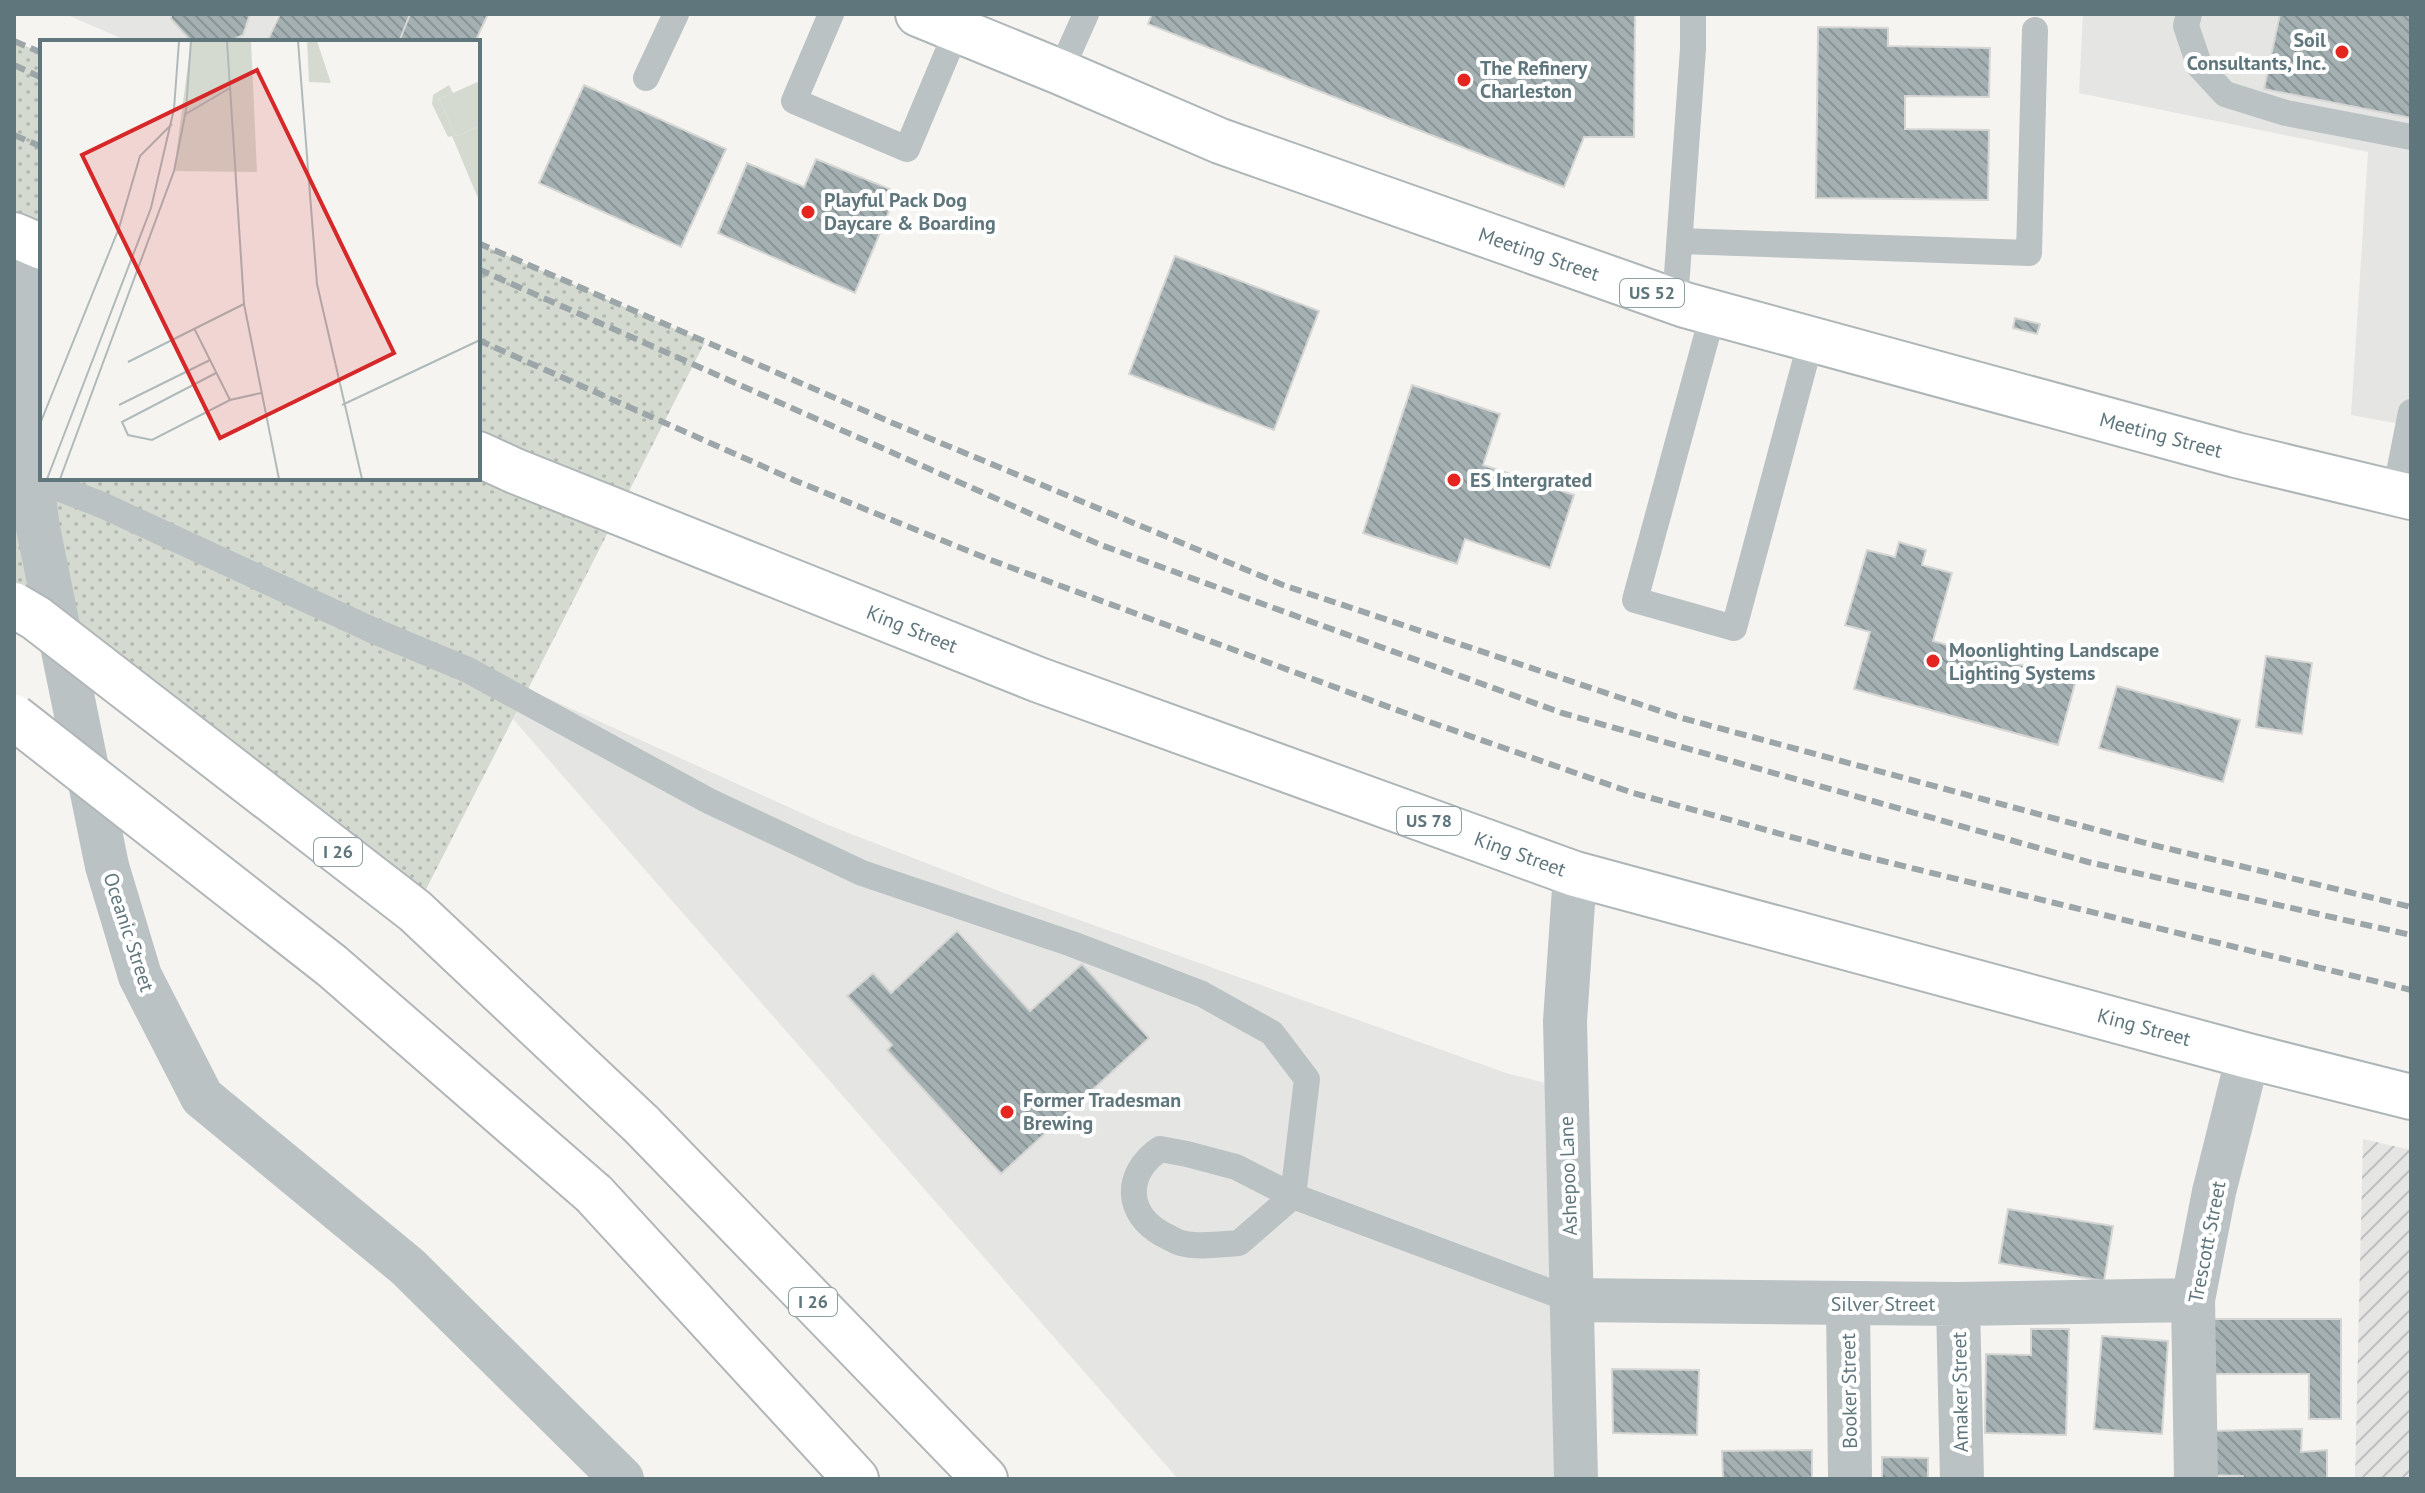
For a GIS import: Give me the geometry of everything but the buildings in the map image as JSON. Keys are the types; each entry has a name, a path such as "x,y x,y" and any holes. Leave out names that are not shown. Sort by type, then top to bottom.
{"main road":[{"name":"Meeting Street","path":"937,22 1220,141 1694,307 2236,455 2403,495"},
{"name":"King Street","path":"480,455 1039,680 1575,874 2411,1097"},
{"name":"I 26","path":"14,605 36,618 415,911 641,1124 985,1479"},
{"path":"14,717 332,966 594,1194 856,1479"}],"street":[{"name":"Oceanic Street","path":"30,242 20,323 21,397 38,528 107,866 140,976 202,1097 408,1267 622,1479"},
{"name":"Ashepoo Lane","path":"1575,874 1565,1021 1576,1479"},
{"name":"Trescott Street","path":"2196,1479 2193,1300 2214,1192 2248,1056"},
{"name":"Silver Street","path":"1572,1300 1848,1304 2193,1300"},
{"name":"Booker Street","path":"1848,1304 1850,1479"},
{"name":"Amaker Street","path":"1958,1304 1962,1479"}],"lane":[{"path":"646,78 676,14"},
{"path":"831,14 794,101 907,149 937,22"},
{"path":"1060,72 1086,14"},
{"path":"1693,14 1680,241 1694,307 1635,600 1734,628 1811,340"},
{"path":"2189,14 2186,26 2200,67 2225,94 2286,113 2411,137"},
{"path":"1680,241 2029,253 2035,30"},
{"path":"2403,495 2411,412"},
{"path":"32,478 102,505 372,630 468,670 709,801 862,873 1101,955 1202,994 1272,1033 1307,1079 1293,1196 1239,1243 1181,1243 1150,1227 1137,1211 1134,1191 1137,1172 1146,1159 1160,1149 1236,1167 1293,1196 1572,1300"}],"shaded area":[{"path":"65,14 278,14 267,40 125,40"},
{"path":"2083,14 2411,14 2411,426 2351,415 2368,152 2079,93"},
{"path":"14,41 40,52 40,480 480,480 480,244 705,342 415,911 14,605"},
{"path":"528,689 828,825 1004,893 1506,1073 1565,1088 1578,1479 1178,1479 513,719"},
{"path":"2363,1139 2411,1150 2411,1479 2355,1479"}],"railway":[{"path":"14,41 40,52"},
{"path":"14,65 40,77"},
{"path":"14,135 40,146"},
{"path":"480,244 895,424 1283,585 1678,717 2153,845 2411,907"},
{"path":"480,270 1101,545 1562,713 2088,862 2411,935"},
{"path":"480,341 796,481 988,559 1424,720 1633,793 1842,851 2411,990"}],"place":[{"name":"Soil Consultants, Inc.","path":"2342,52"},
{"name":"The Refinery Charleston","path":"1464,80"},
{"name":"Playful Pack Dog Daycare & Boarding","path":"808,212"},
{"name":"ES Intergrated","path":"1454,480"},
{"name":"Moonlighting Landscape Lighting Systems","path":"1933,661"},
{"name":"Former Tradesman Brewing","path":"1007,1112"}]}
